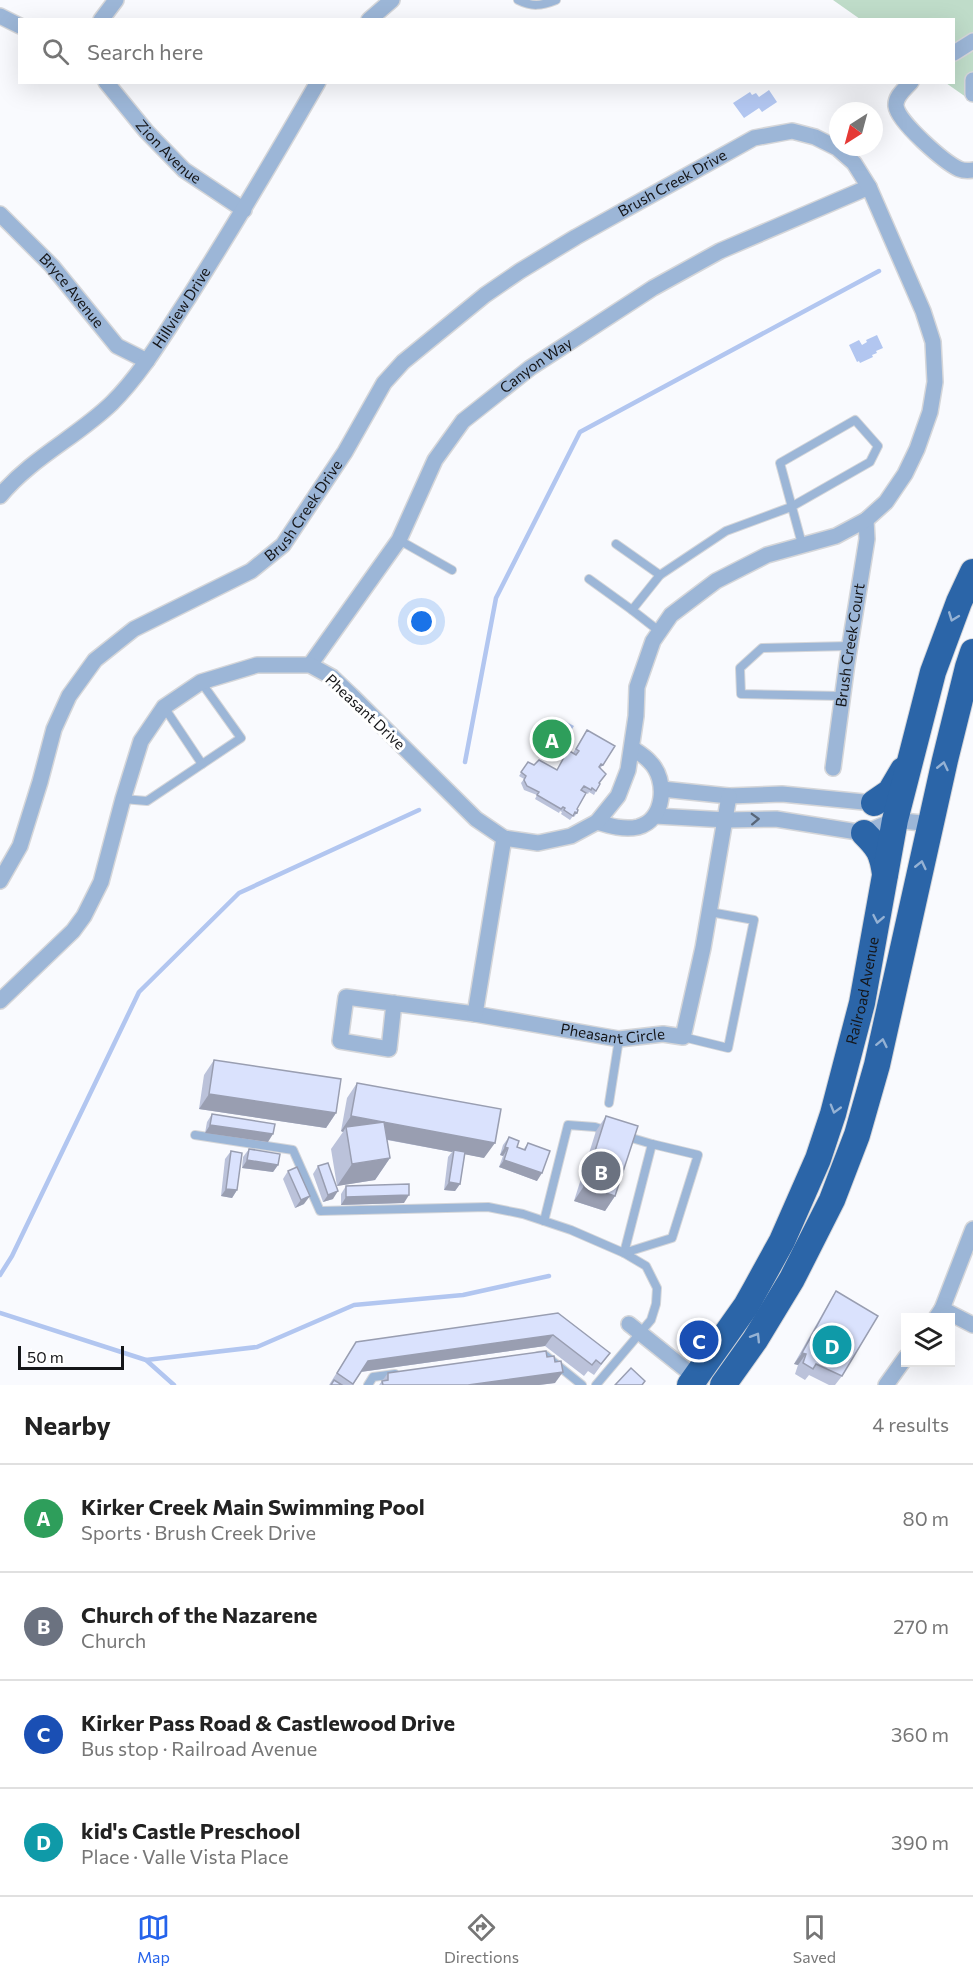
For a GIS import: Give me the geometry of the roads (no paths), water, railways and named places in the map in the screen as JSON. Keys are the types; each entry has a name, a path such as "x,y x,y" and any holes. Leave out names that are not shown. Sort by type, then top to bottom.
{"highway":[{"name":"Railroad Avenue","path":"697,1383 746,1306 782,1241 818,1159 833,1114 862,1003 895,820 935,663 973,572"},
{"name":"Railroad Avenue","path":"723,1385 755,1340 792,1279 832,1200 857,1135 877,1065 930,824 973,652"},
{"path":"874,803 890,792 900,778 918,730"},
{"path":"864,833 878,847 882,855 885,879"}],"street":[{"path":"102,18 116,0"},
{"path":"371,18 392,0"},
{"path":"0,16 18,25"},
{"path":"955,52 973,41"},
{"path":"973,80 973,94"},
{"name":"Zion Avenue","path":"108,84 146,130 184,170 244,210"},
{"name":"Hillview Drive","path":"2,487 112,403 147,361 244,210 317,84"},
{"path":"909,84 897,98 896,107 901,116 914,133 935,153 960,170 973,170"},
{"name":"Brush Creek Drive","path":"0,881 20,846 54,729 69,696 95,660 134,629 251,571 283,545 345,452 384,383 403,362 485,295 576,237 754,138 792,131 816,137 837,148 854,163 869,187 923,310 933,342 935,382 930,412 905,474 886,502 866,520 836,536 766,555 716,581 671,615 653,641 638,687 628,770 618,796"},
{"name":"Canyon Way","path":"310,665 399,540 435,460 463,421 530,368 653,288 720,251 869,187"},
{"name":"Bryce Avenue","path":"0,214 52,266 117,346 147,361"},
{"name":"Brush Creek Court","path":"833,768 867,539 866,520"},
{"name":"Pheasant Drive","path":"0,1001 73,930 84,916 102,882 123,799 141,741 164,707 201,682 257,665 310,665 332,677 476,819 504,838 538,843 571,836 597,822 618,796"},
{"path":"597,822 617,828 636,827 646,824 655,816 661,803 662,789 658,771 650,761 632,748"},
{"path":"662,789 729,796 782,794 874,803 895,820"},
{"name":"Pheasant Circle","path":"394,1003 389,1049 340,1041 346,997 394,1003 475,1014 619,1039 663,1034 683,1037 710,912 727,820 729,796"},
{"path":"655,816 727,820 776,819 864,833 895,820 930,824"},
{"path":"475,1014 504,838"},
{"path":"939,1313 973,1229"},
{"path":"955,1319 973,1325"},
{"path":"635,1329 697,1383"},
{"path":"886,1385 901,1364"}],"lane":[{"path":"518,0 534,6 545,5 556,0"},
{"path":"632,610 660,576 726,531 791,507 870,462 878,446 855,420 780,463 791,507 802,544"},
{"path":"399,540 452,570"},
{"path":"616,544 660,576"},
{"path":"589,579 659,631"},
{"path":"842,696 741,694 740,668 762,648 850,646"},
{"path":"123,799 147,801 241,738 201,682"},
{"path":"164,707 202,764"},
{"path":"683,1037 728,1047 754,920 710,912"},
{"path":"609,1102 619,1039"},
{"path":"544,1221 568,1125 595,1127 698,1155 672,1238 624,1253"},
{"path":"195,1135 293,1150 320,1211 488,1207 544,1221 624,1253 646,1266 657,1288 656,1304 651,1320 635,1329 596,1385"},
{"path":"624,1253 652,1144"},
{"path":"534,1356 545,1355 580,1384"},
{"path":"368,1385 373,1377 408,1372"},
{"path":"569,1385 580,1384"}],"water":[{"path":"769,90 777,102 762,112 759,108 744,118 733,103 750,92 752,95 756,93 759,97"},
{"path":"877,335 883,348 876,351 873,357 860,363 857,362 849,345 859,340 862,345 867,342 866,340"},
{"path":"563,720 574,726 567,737 561,742 557,741 552,749 556,752 553,758 539,751 542,746 537,743 546,726 551,729 554,724 559,726"}],"waterway":[{"path":"465,762 496,598 580,432 879,271"},
{"path":"0,1275 12,1256 139,992 239,893 419,810"},
{"path":"146,1360 257,1347 354,1305 463,1295 549,1276"},
{"path":"0,1313 146,1360 174,1385"}],"place":[{"name":"Kirker Creek Main Swimming Pool","path":"552,739"},
{"name":"Church of the Nazarene","path":"601,1171"},
{"name":"Kirker Pass Road & Castlewood Drive","path":"699,1340"},
{"name":"kid's Castle Preschool","path":"832,1345"}]}
